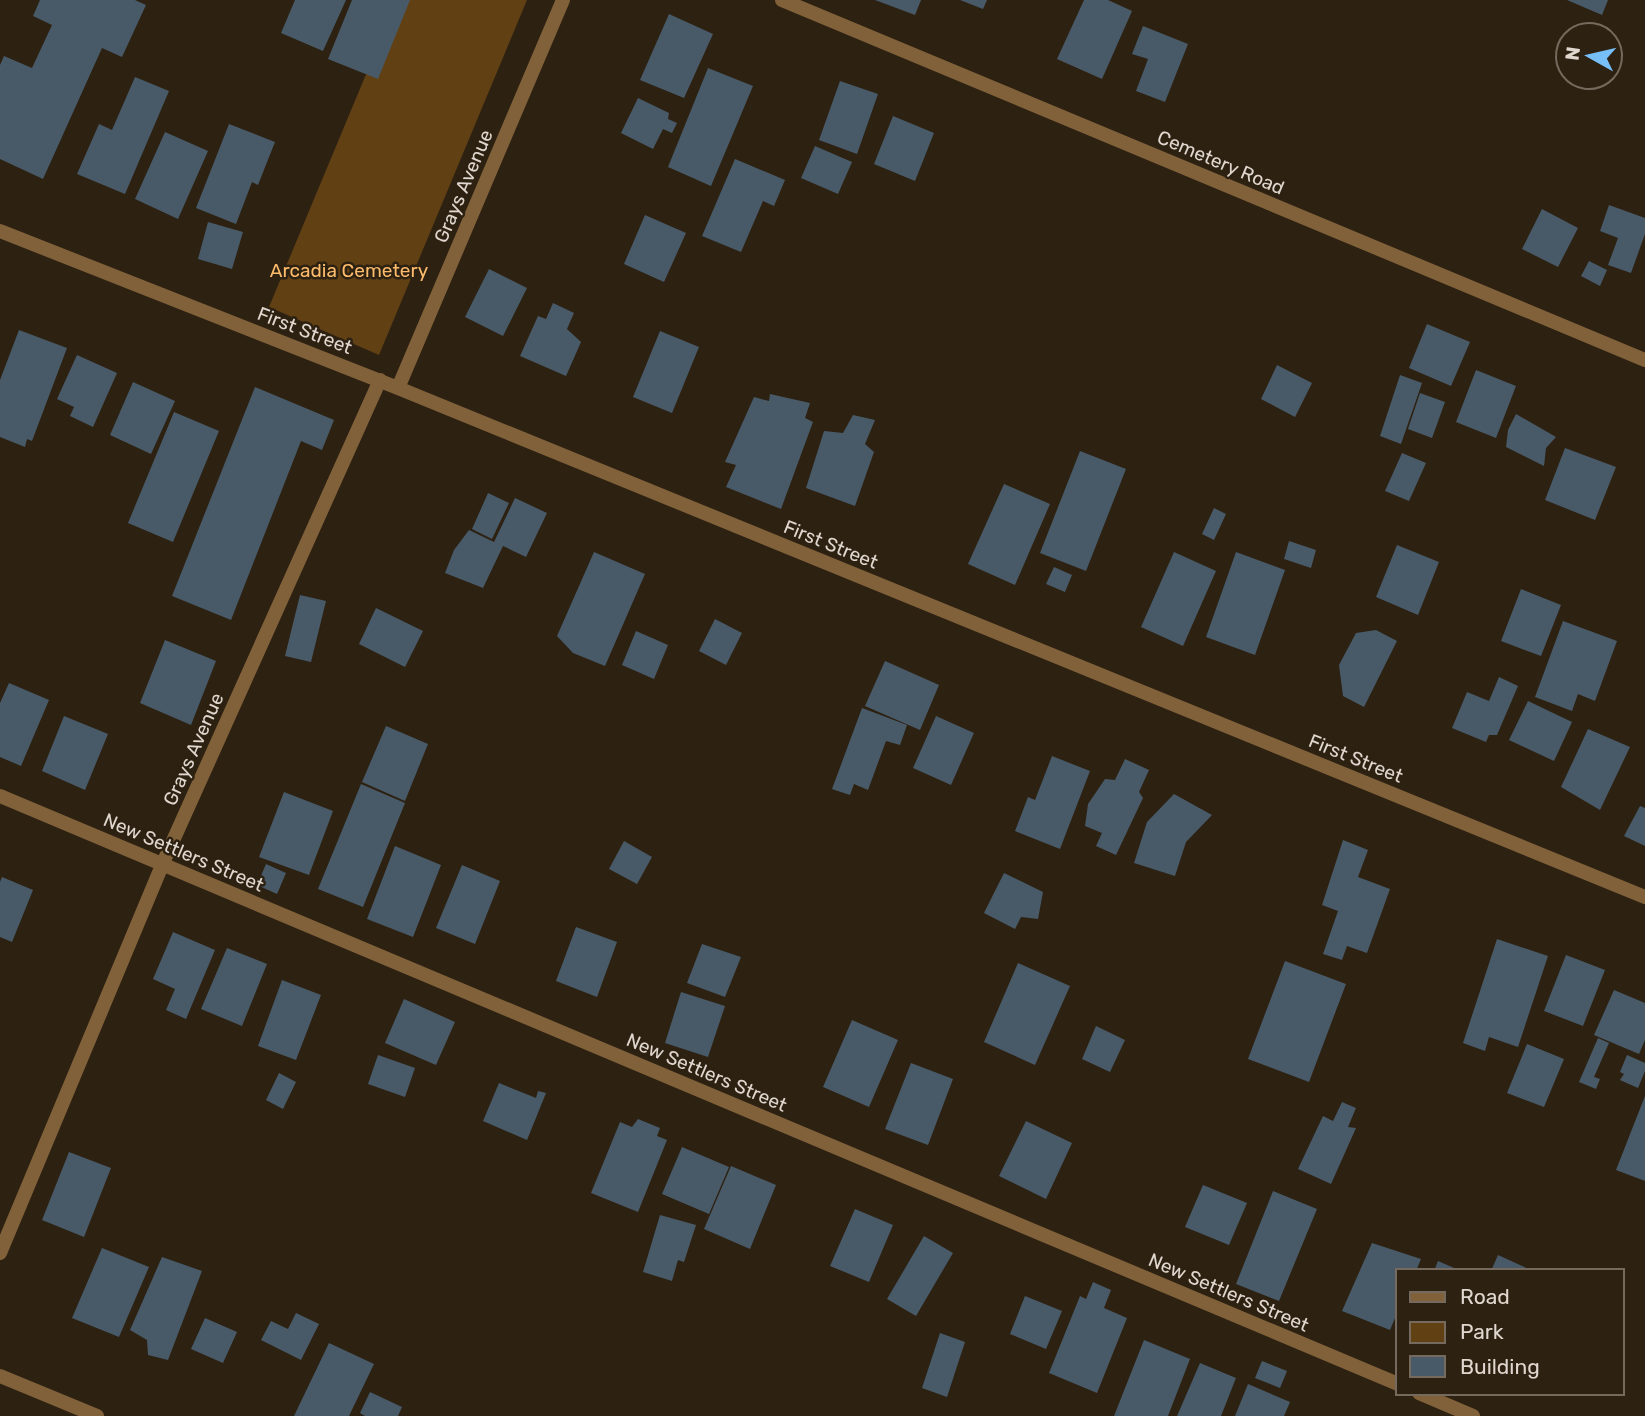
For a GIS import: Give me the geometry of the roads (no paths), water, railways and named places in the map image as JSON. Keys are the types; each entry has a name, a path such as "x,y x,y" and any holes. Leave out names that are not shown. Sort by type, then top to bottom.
{"street":[{"name":"Grays Avenue","path":"398,388 564,0"},
{"name":"Cemetery Road","path":"782,0 1645,360"},
{"name":"First Street","path":"0,231 380,380 1645,897"},
{"name":"Grays Avenue","path":"0,1253 163,863 380,380"},
{"name":"New Settlers Street","path":"0,796 1396,1383"},
{"path":"0,1376 97,1416"},
{"path":"1424,1395 1473,1416"}],"park label":[{"name":"Arcadia Cemetery","path":"349,270"}]}
